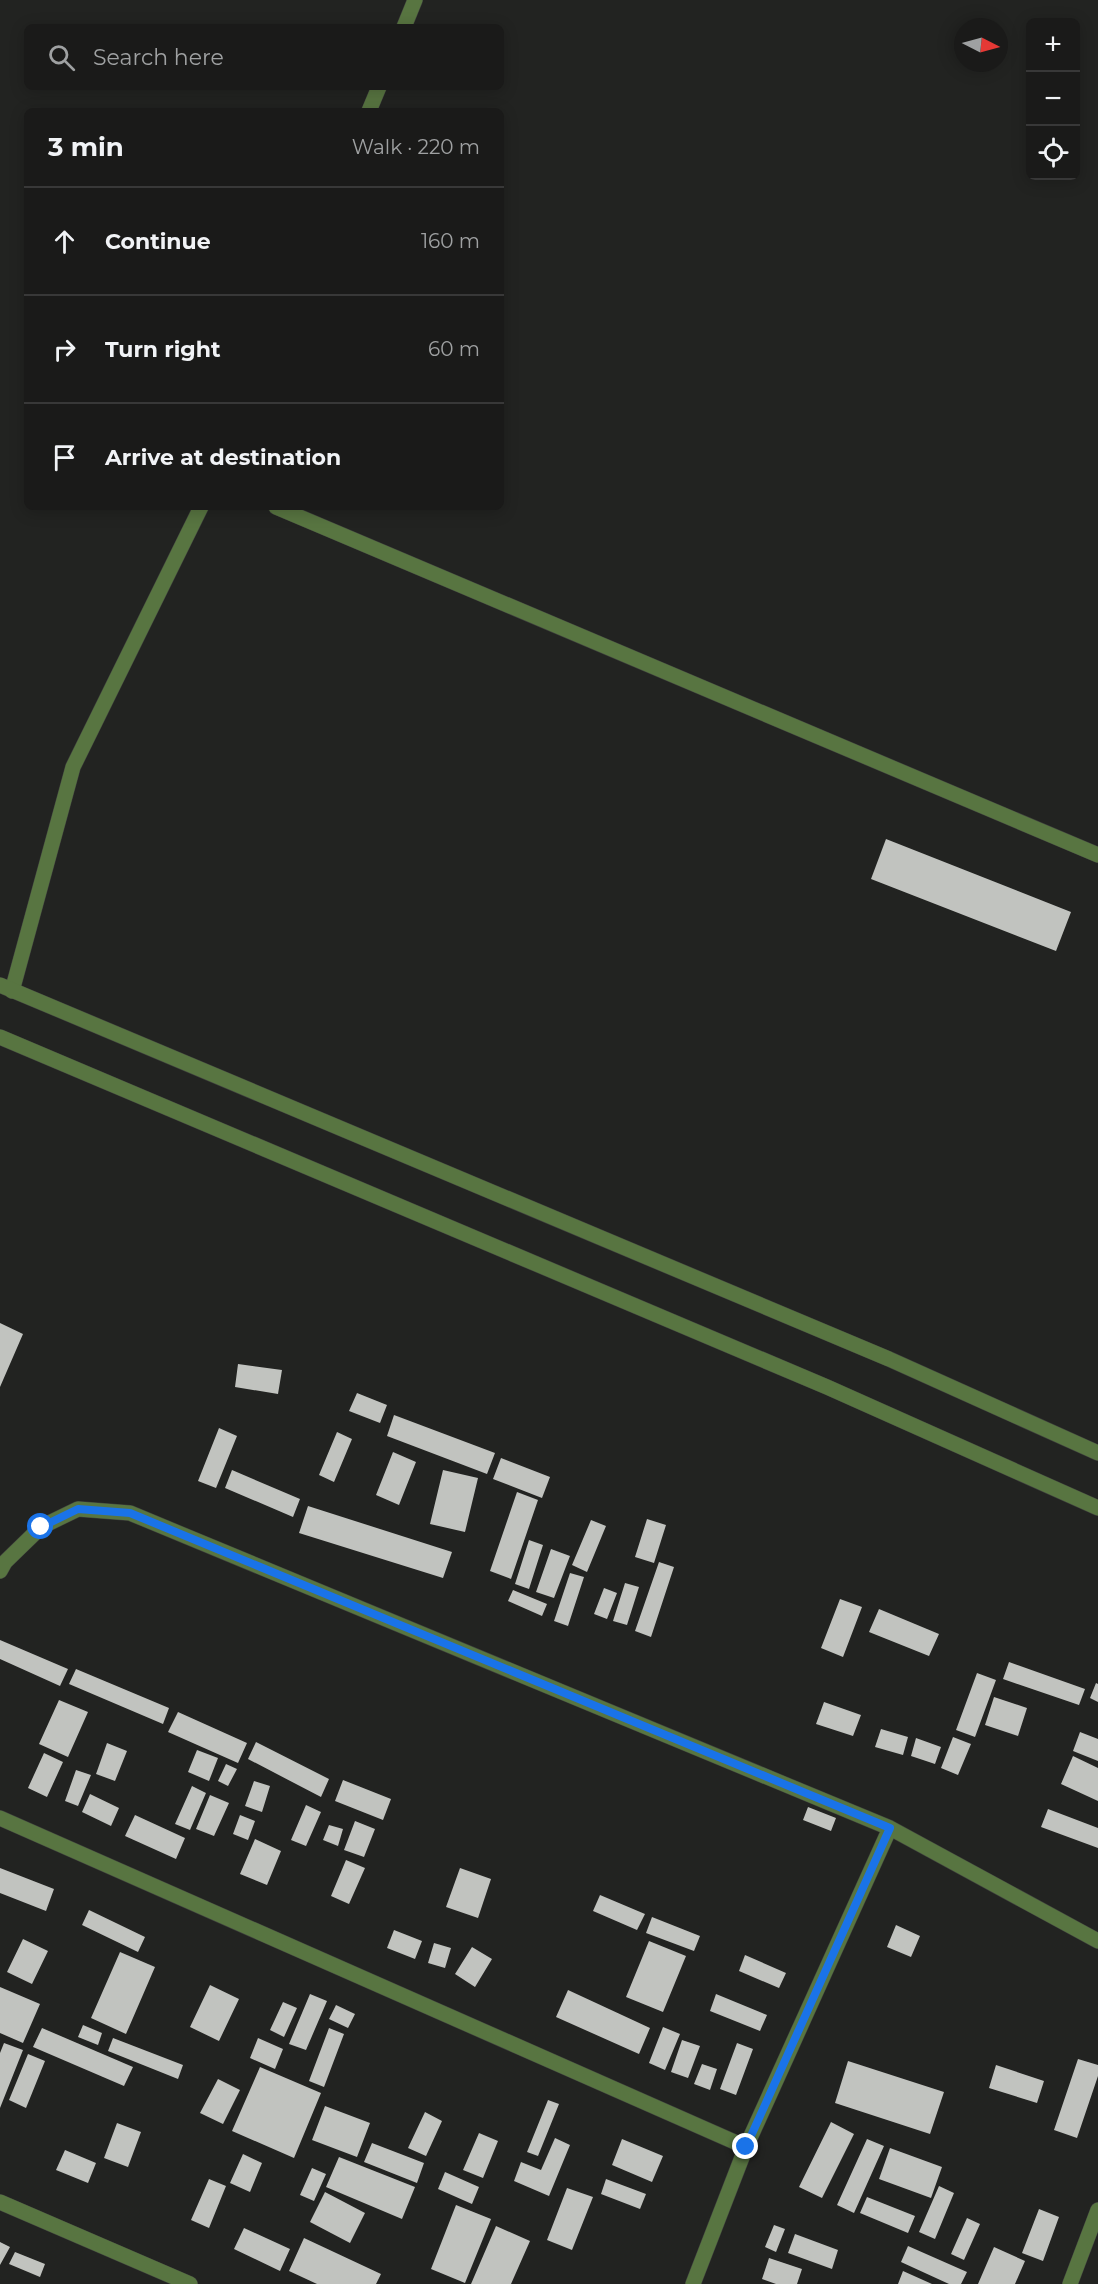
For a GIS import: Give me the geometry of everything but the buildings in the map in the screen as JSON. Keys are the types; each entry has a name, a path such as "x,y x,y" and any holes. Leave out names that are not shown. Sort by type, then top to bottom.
{"street":[{"path":"405,24 415,0"},
{"path":"370,108 378,90"},
{"path":"200,510 73,767 6,988 889,1359 1098,1453"},
{"path":"283,510 1098,855"},
{"path":"0,1037 827,1387 1098,1508"},
{"path":"0,1571 5,1562 41,1527 78,1509 130,1513 890,1828 1098,1941"},
{"path":"0,1818 746,2147"},
{"path":"693,2284 746,2147 890,1828"},
{"path":"0,2202 190,2284"},
{"path":"1070,2284 1098,2210"}],"route":[{"path":"41,1527 78,1509 130,1513 890,1828 746,2147"}]}
